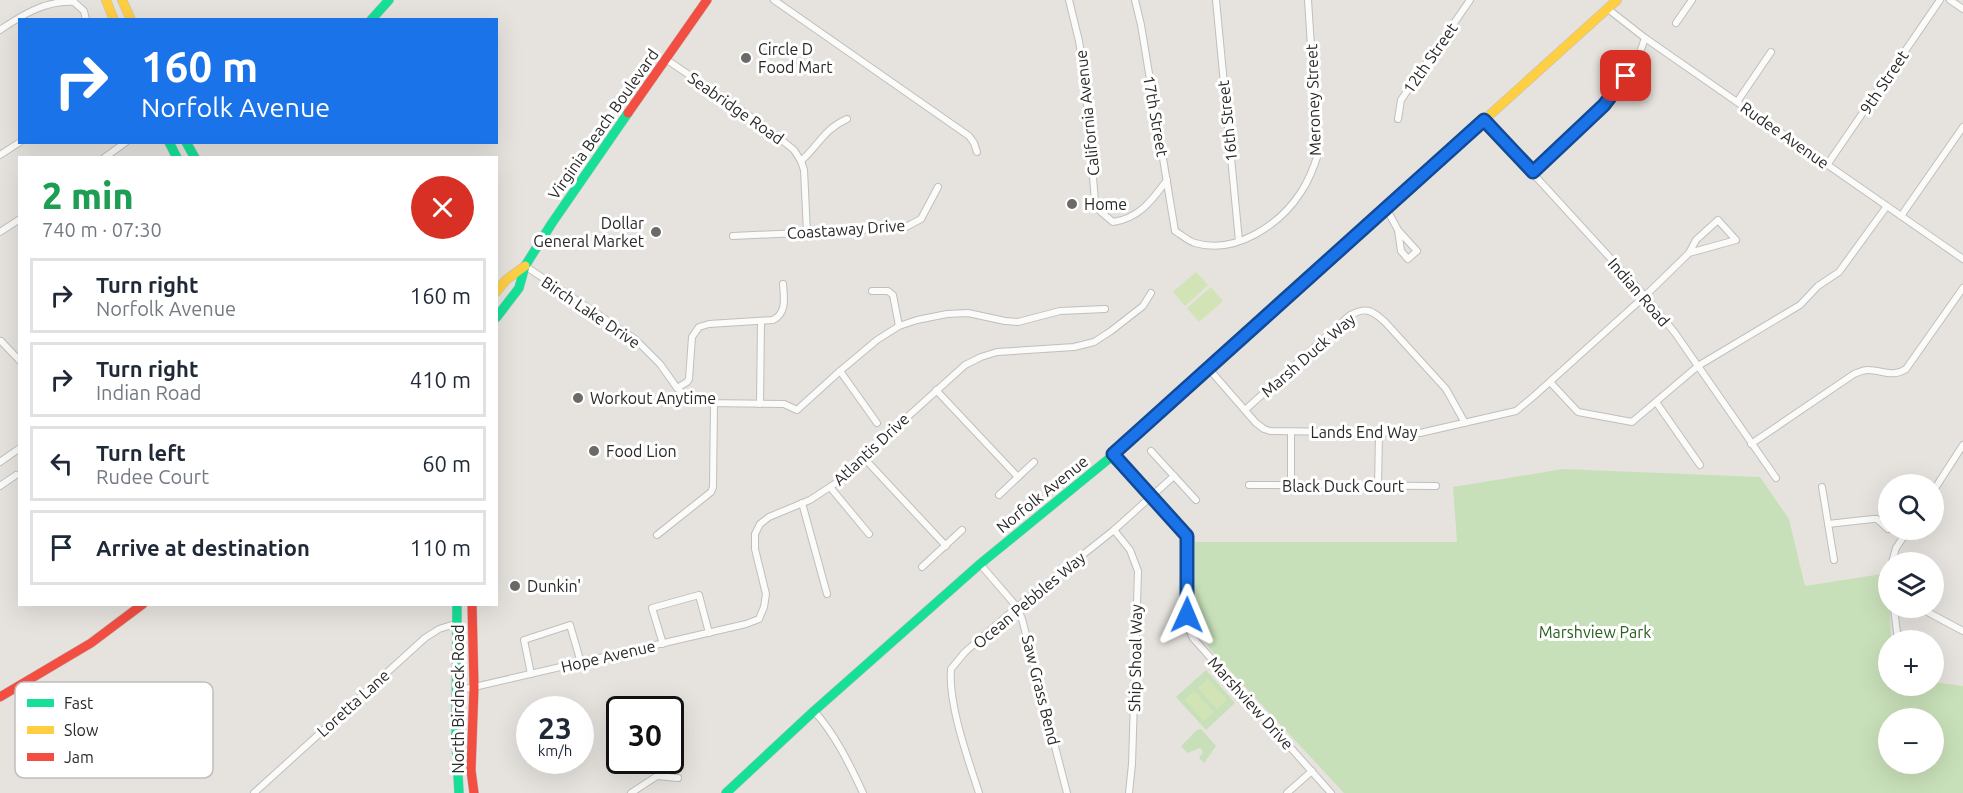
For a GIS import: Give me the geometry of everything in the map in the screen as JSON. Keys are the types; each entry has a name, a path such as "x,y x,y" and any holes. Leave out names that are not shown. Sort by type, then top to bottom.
{"main road":[{"path":"106,0 113,18"},
{"path":"122,0 130,18"},
{"path":"373,18 389,0"},
{"name":"Virginia Beach Boulevard","path":"498,315 519,288 525,266 581,181 707,0"},
{"name":"Norfolk Avenue","path":"726,793 814,711 980,564 1113,454 1209,369 1617,0"},
{"name":"Virginia Beach Boulevard","path":"498,290 506,280 525,266"},
{"path":"25,682 91,643 140,606"},
{"name":"North Birdneck Road","path":"457,606 459,793"},
{"name":"North Birdneck Road","path":"472,606 474,687 471,770 474,793"},
{"path":"0,697 15,688"}],"street":[{"path":"774,0 969,136 977,152"},
{"name":"California Avenue","path":"1070,0 1084,71 1095,201 1101,212 1113,222 1125,220 1148,206 1167,180"},
{"name":"17th Street","path":"1135,0 1175,231"},
{"name":"16th Street","path":"1216,0 1239,241"},
{"name":"Meroney Street","path":"1175,231 1193,243 1207,246 1225,246 1239,241 1267,227 1291,206 1308,181 1318,154 1308,0"},
{"name":"12th Street","path":"1398,119 1401,100 1470,0"},
{"path":"1676,23 1692,0"},
{"name":"9th Street","path":"1827,165 1941,0"},
{"path":"1950,0 1963,9"},
{"path":"22,18 48,3 71,1 84,10 86,18"},
{"name":"Rudee Avenue","path":"1608,9 1645,38 1963,259"},
{"path":"0,30 18,20"},
{"path":"1533,172 1604,105 1637,61 1645,38"},
{"path":"1737,102 1771,52"},
{"name":"Seabridge Road","path":"667,60 763,125 794,150 801,161"},
{"path":"807,232 804,170 801,161 830,128 847,118"},
{"name":"Indian Road","path":"1484,120 1645,296 1675,333 1776,478"},
{"path":"1901,216 1963,127"},
{"path":"0,155 18,143"},
{"path":"107,156 123,144"},
{"name":"Coastaway Drive","path":"733,236 910,226 921,219 938,187"},
{"path":"1550,382 1578,412 1632,422 1698,366 1800,305 1818,286 1839,272 1887,206"},
{"path":"1386,208 1398,230"},
{"path":"0,232 18,220"},
{"name":"Lands End Way","path":"1209,369 1264,429 1291,432 1420,432 1516,411 1645,296 1689,253 1696,240 1718,220 1736,240 1689,253"},
{"name":"Birch Lake Drive","path":"525,266 635,339 660,364 678,388"},
{"path":"783,284 784,304 781,314 773,320 709,324 699,327 692,337 689,379 678,388 690,399 714,403 784,404 797,410 877,340 899,326 917,320 946,314 968,313 1018,322 1060,311 1105,309"},
{"path":"1751,444 1854,374 1869,370 1893,374 1906,369 1963,288"},
{"path":"872,291 888,291 893,295 899,326"},
{"name":"Atlantis Drive","path":"759,619 766,594 755,549 755,534 760,524 769,517 802,503 840,481 863,457 965,365 997,352 1074,346 1094,342 1143,306 1151,293"},
{"name":"Marsh Duck Way","path":"1245,410 1349,316 1365,310 1374,313 1385,322 1446,389 1466,423"},
{"path":"760,404 761,321"},
{"path":"1,340 18,359"},
{"path":"840,370 878,423"},
{"path":"936,390 1018,477"},
{"path":"1656,402 1700,465"},
{"path":"657,536 711,492 713,487 714,403"},
{"path":"1291,432 1291,485"},
{"path":"1378,486 1379,433"},
{"path":"1944,474 1963,445"},
{"path":"0,462 18,449"},
{"path":"1151,451 1196,500"},
{"name":"Marshview Drive","path":"1113,454 1187,536 1189,632 1332,793"},
{"path":"863,457 946,546"},
{"path":"999,495 1034,462"},
{"path":"0,486 16,475"},
{"name":"Ocean Pebbles Way","path":"979,793 951,694 951,669 965,652 1017,607 1114,530 1174,476"},
{"name":"Black Duck Court","path":"1250,485 1436,486"},
{"path":"1822,487 1834,560"},
{"path":"830,488 869,534"},
{"path":"802,503 827,594"},
{"path":"1828,524 1878,520"},
{"path":"922,567 963,530"},
{"name":"Ship Shoal Way","path":"1114,530 1130,550 1138,571 1132,764 1129,793"},
{"path":"1895,552 1901,540"},
{"name":"Saw Grass Bend","path":"980,564 1017,607 1029,643 1067,793"},
{"path":"663,644 652,608 699,595 709,633"},
{"path":"1939,618 1963,631"},
{"name":"Hope Avenue","path":"457,691 663,644 759,619"},
{"name":"Loretta Lane","path":"254,793 425,638 439,629 458,623"},
{"path":"531,674 524,640 570,626 580,663"},
{"path":"814,711 845,758 862,793"},
{"path":"1287,793 1312,771"},
{"path":"631,793 657,776 678,778"}],"green space":[{"path":"1196,272 1208,285 1185,306 1173,292"},
{"path":"1211,287 1223,301 1199,322 1187,308"},
{"name":"Marshview Park","path":"1563,469 1760,477 1789,519 1805,586 1878,575 1878,618 1890,618 1891,630 1878,630 1878,696 1944,696 1944,683 1963,686 1963,793 1344,793 1209,648 1197,622 1195,542 1457,542 1453,487"},
{"path":"1206,670 1235,703 1206,730 1176,697"},
{"path":"1208,679 1227,700 1217,709 1198,688"},
{"path":"1194,691 1214,712 1204,721 1185,700"},
{"path":"1201,729 1216,746 1204,763 1199,758 1203,752 1200,748 1187,753 1181,746 1197,730"}],"traffic: fast":[{"path":"373,18 389,0"},
{"path":"498,315 519,288 525,266 552,223 628,113"},
{"path":"170,144 176,156"},
{"path":"187,144 194,156"},
{"path":"726,793 814,711 980,564 1111,457"},
{"path":"457,606 456,739 459,793"}],"traffic: slow":[{"path":"106,0 113,18"},
{"path":"122,0 130,18"},
{"path":"1483,121 1617,0"},
{"path":"498,290 506,280 525,266"},
{"path":"1111,457 1287,298"}],"traffic: jam":[{"path":"628,113 707,0"},
{"path":"1287,298 1483,121"},
{"path":"25,682 91,643 140,606"},
{"path":"472,606 474,687 471,770 474,793"},
{"path":"0,697 15,688"}],"place":[{"name":"Circle D Food Mart","path":"746,58"},
{"name":"Home","path":"1072,204"},
{"name":"Dollar General Market","path":"656,232"},
{"name":"Workout Anytime","path":"578,398"},
{"name":"Food Lion","path":"594,451"},
{"name":"Dunkin'","path":"515,586"}],"route":[{"path":"1187,615 1187,536 1113,454 1484,120 1533,172 1604,105 1626,76"}]}
